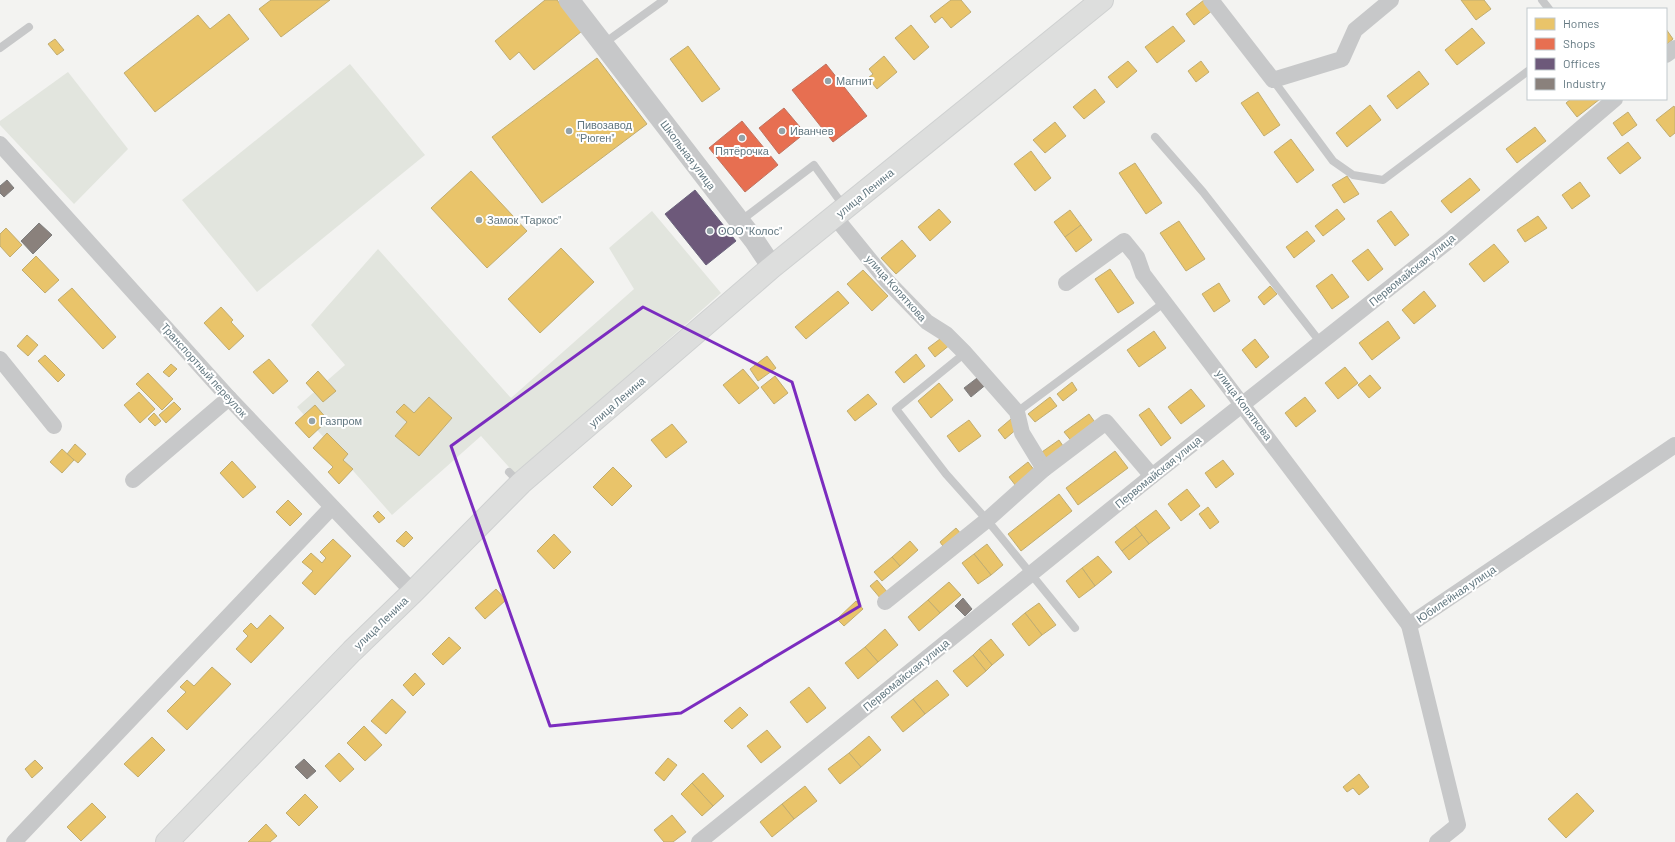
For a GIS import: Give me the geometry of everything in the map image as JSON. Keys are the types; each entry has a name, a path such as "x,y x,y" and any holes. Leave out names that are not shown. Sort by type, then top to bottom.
{"main road":[{"name":"улица Ленина","path":"167,842 352,651 413,592 515,477 1102,0"}],"street":[{"name":"Школьная улица","path":"569,0 754,240 772,267"},
{"path":"1211,0 1273,80 1342,59 1355,30 1391,0"},
{"path":"1667,54 1675,48"},
{"name":"Первомайская улица","path":"699,842 1152,476 1450,240 1614,100"},
{"name":"Транспортный переулок","path":"0,144 229,398 413,592"},
{"name":"улица Копяткова","path":"840,213 887,281 927,322 946,334 965,353 1017,412 1022,433 1044,469"},
{"name":"улица Копяткова","path":"1066,283 1124,241 1137,256 1143,274 1409,625"},
{"path":"0,359 54,426"},
{"path":"133,480 229,398"},
{"path":"885,602 987,520 1044,469 1106,422 1152,476"},
{"name":"Юбилейная улица","path":"1437,842 1458,825 1409,625 1675,445"},
{"path":"14,842 332,507"}],"lane":[{"path":"603,44 664,0"},
{"path":"1542,0 1548,8"},
{"path":"0,48 29,27"},
{"path":"1273,80 1333,162 1352,175 1383,180 1527,71"},
{"path":"1155,137 1203,192 1321,343"},
{"path":"739,222 814,165 840,213"},
{"path":"1017,412 1165,302"},
{"path":"965,353 896,409 946,474 987,520 1075,628"}],"highlighted area":[{"path":"643,307 792,382 860,606 681,713 550,726 451,446"}],"shaded area":[{"path":"350,64 425,155 257,292 182,200"},
{"path":"68,72 128,149 74,204 0,125 0,121"},
{"path":"652,211 721,293 516,475 481,436 392,515 297,407 345,365 311,325 378,249 511,398 634,289 609,248"}],"building: Homes":[{"path":"271,0 330,0 281,37 259,9"},
{"path":"545,0 557,0 582,31 534,70 519,52 510,60 495,41"},
{"path":"951,0 961,0 971,12 951,28 942,17 935,23 930,16"},
{"path":"1204,0 1213,10 1194,25 1186,14"},
{"path":"1461,0 1484,0 1491,9 1476,20"},
{"path":"229,14 249,39 155,112 124,73 198,15 210,29"},
{"path":"911,25 929,47 914,60 895,38"},
{"path":"1173,26 1185,41 1157,63 1145,47"},
{"path":"1472,28 1485,43 1457,65 1445,50"},
{"path":"1667,30 1673,39 1667,44"},
{"path":"55,39 64,50 57,55 48,44"},
{"path":"688,46 720,89 702,102 670,59"},
{"path":"884,56 897,72 877,89 868,78 873,74 869,69"},
{"name":"Пивозавод \"Рюген\"","path":"597,58 647,124 542,203 492,137"},
{"path":"1128,61 1137,71 1117,88 1108,77"},
{"path":"1201,61 1209,72 1196,82 1188,71"},
{"path":"1419,71 1429,84 1397,109 1387,96"},
{"path":"1095,89 1105,102 1084,119 1073,107"},
{"path":"1258,92 1280,125 1264,136 1241,103"},
{"path":"1570,100 1599,100 1577,117 1566,103"},
{"path":"1370,105 1381,120 1347,147 1336,133"},
{"path":"1674,106 1675,133 1670,137 1656,120"},
{"path":"1628,112 1637,125 1622,136 1613,123"},
{"path":"1055,122 1066,136 1045,153 1033,140"},
{"path":"1535,127 1546,141 1517,163 1506,149"},
{"path":"1291,139 1314,170 1297,183 1274,152"},
{"path":"1628,142 1641,158 1620,174 1607,158"},
{"path":"1031,151 1051,178 1035,191 1014,164"},
{"path":"1135,163 1162,203 1146,214 1119,173"},
{"name":"Замок \"Таркос\"","path":"471,171 527,231 487,268 431,208"},
{"path":"1347,176 1359,194 1344,203 1332,185"},
{"path":"1470,178 1480,190 1451,213 1441,201"},
{"path":"1580,182 1590,196 1572,209 1562,195"},
{"path":"939,209 951,222 930,241 918,227"},
{"path":"1337,209 1345,219 1323,236 1315,226"},
{"path":"1070,210 1081,225 1065,237 1054,222"},
{"path":"1391,211 1409,235 1395,246 1377,221"},
{"path":"1538,216 1547,228 1525,242 1517,230"},
{"path":"1179,221 1205,259 1186,271 1160,233"},
{"path":"1081,225 1092,240 1076,252 1065,237"},
{"path":"6,228 22,245 10,257 0,246 0,234"},
{"path":"1307,231 1315,241 1294,258 1286,247"},
{"path":"902,240 916,256 896,274 881,258"},
{"path":"1494,244 1509,262 1484,282 1469,264"},
{"path":"561,248 594,282 540,333 508,299"},
{"path":"1368,249 1383,269 1368,281 1352,261"},
{"path":"36,256 59,280 45,293 22,270"},
{"path":"1110,269 1134,303 1118,313 1095,279"},
{"path":"863,270 888,296 872,311 847,284"},
{"path":"1332,274 1349,297 1332,309 1316,286"},
{"path":"1219,283 1230,301 1214,312 1202,294"},
{"path":"1270,286 1277,294 1264,305 1258,297"},
{"path":"72,288 116,337 103,349 58,300"},
{"path":"838,291 849,303 806,339 795,327"},
{"path":"1424,291 1436,306 1414,324 1402,310"},
{"path":"221,307 233,320 231,322 244,336 229,350 204,323"},
{"path":"1388,321 1400,338 1372,360 1359,343"},
{"path":"1154,331 1166,348 1139,367 1127,350"},
{"path":"27,335 38,345 28,356 17,346"},
{"path":"944,336 951,344 935,357 928,348"},
{"path":"1255,339 1269,357 1256,368 1242,350"},
{"path":"916,354 925,366 904,383 895,372"},
{"path":"45,355 65,375 58,382 38,361"},
{"path":"767,356 776,368 758,381 750,369"},
{"path":"269,359 288,381 273,394 253,372"},
{"path":"171,364 177,369 169,377 163,372"},
{"path":"1345,367 1358,383 1338,399 1325,383"},
{"path":"743,369 759,388 739,404 723,385"},
{"path":"318,371 336,391 323,402 306,383"},
{"path":"148,373 173,399 162,410 136,384"},
{"path":"1370,375 1381,388 1369,398 1358,385"},
{"path":"775,376 788,393 774,404 761,387"},
{"path":"1072,382 1077,390 1063,401 1057,394"},
{"path":"939,383 953,400 931,418 918,401"},
{"path":"1191,389 1205,406 1181,424 1168,407"},
{"path":"139,392 155,409 140,423 124,405"},
{"path":"868,394 877,404 855,421 847,411"},
{"path":"429,397 452,418 419,456 395,436 407,422 396,412 404,404 414,413"},
{"path":"1050,397 1057,406 1035,422 1028,414"},
{"path":"1305,397 1316,411 1296,427 1285,413"},
{"path":"174,402 181,409 166,423 159,415"},
{"name":"Газпром","path":"315,405 328,420 309,438 295,423"},
{"path":"1149,408 1171,438 1161,446 1139,415"},
{"path":"154,413 161,421 155,426 148,419"},
{"path":"1089,414 1097,425 1073,443 1064,432"},
{"path":"1011,419 1018,428 1005,439 998,430"},
{"path":"969,420 981,436 959,452 947,436"},
{"path":"672,424 687,442 666,458 651,440"},
{"path":"327,433 348,454 343,460 353,469 339,484 328,472 333,467 313,448"},
{"path":"1059,440 1065,449 1045,462 1039,454"},
{"path":"75,444 86,454 78,463 67,454"},
{"path":"62,449 74,460 62,473 50,462"},
{"path":"1115,451 1128,468 1078,505 1066,488"},
{"path":"1223,460 1234,474 1216,488 1205,473"},
{"path":"232,461 256,487 243,498 220,473"},
{"path":"1028,462 1035,471 1016,486 1009,477"},
{"path":"613,467 632,486 612,506 593,487"},
{"path":"1187,489 1200,506 1181,521 1168,504"},
{"path":"1059,494 1072,511 1021,551 1008,534"},
{"path":"288,500 302,514 290,526 276,512"},
{"path":"1208,507 1219,522 1210,529 1199,514"},
{"path":"1156,510 1170,528 1149,544 1135,526"},
{"path":"378,511 385,518 379,523 373,516"},
{"path":"1135,526 1142,535 1122,551 1115,542"},
{"path":"956,528 962,535 945,549 940,542"},
{"path":"406,531 413,538 404,547 396,541"},
{"path":"554,534 571,552 554,569 537,551"},
{"path":"1142,535 1149,544 1129,560 1122,551"},
{"path":"333,539 351,556 315,595 302,583 313,571 302,562 311,553 322,563 326,558 320,552"},
{"path":"910,541 918,550 900,566 892,557"},
{"path":"987,544 1003,565 991,575 974,554"},
{"path":"974,554 991,575 978,584 962,563"},
{"path":"1098,556 1112,572 1095,586 1082,568"},
{"path":"892,557 900,566 882,581 874,572"},
{"path":"1082,568 1095,586 1079,598 1066,581"},
{"path":"877,580 888,593 881,599 870,586"},
{"path":"949,582 961,595 940,613 928,600"},
{"path":"496,589 506,600 485,619 475,608"},
{"path":"928,600 940,613 919,631 908,617"},
{"path":"856,601 863,609 844,626 837,619"},
{"path":"1039,603 1056,625 1042,635 1025,613"},
{"path":"1025,613 1042,635 1029,646 1012,624"},
{"path":"270,615 284,628 251,663 236,649 248,636 243,631 251,623 257,629"},
{"path":"885,629 898,645 878,662 865,647"},
{"path":"449,637 461,648 443,665 432,654"},
{"path":"991,639 1004,655 992,665 979,649"},
{"path":"865,647 878,662 858,679 845,663"},
{"path":"979,649 992,665 986,671 973,655"},
{"path":"973,655 986,671 967,687 953,671"},
{"path":"212,667 231,684 187,730 167,711 186,692 180,687 187,680 194,686"},
{"path":"415,673 425,684 413,696 403,685"},
{"path":"937,680 949,695 925,714 913,699"},
{"path":"809,687 826,708 807,723 790,702"},
{"path":"392,699 406,712 386,734 371,721"},
{"path":"913,699 925,714 903,732 891,717"},
{"path":"740,707 748,715 732,729 724,721"},
{"path":"364,726 382,745 365,761 347,743"},
{"path":"767,730 781,747 761,763 747,746"},
{"path":"869,736 881,750 861,767 849,753"},
{"path":"152,737 165,750 138,777 124,764"},
{"path":"339,753 354,769 340,782 325,766"},
{"path":"849,753 861,767 840,784 828,769"},
{"path":"668,758 677,765 664,781 655,773"},
{"path":"35,760 43,768 32,778 25,769"},
{"path":"703,773 724,796 713,806 692,783"},
{"path":"1359,774 1369,787 1359,795 1353,788 1347,792 1343,787"},
{"path":"692,783 713,806 702,816 681,794"},
{"path":"805,786 817,801 794,819 782,804"},
{"path":"1577,793 1594,811 1566,838 1548,819"},
{"path":"305,794 318,807 299,826 286,813"},
{"path":"92,803 106,817 81,841 67,827"},
{"path":"782,804 794,819 772,837 760,822"},
{"path":"672,815 686,832 673,842 664,842 654,830"},
{"path":"266,824 277,836 270,842 248,842"}],"building: Shops":[{"path":"826,64 867,116 833,142 792,90"},
{"name":"Иванчев","path":"784,108 805,133 779,154 759,128"},
{"path":"742,121 778,165 745,192 709,148"}],"building: Offices":[{"path":"695,190 736,241 706,265 665,214"}],"building: Industry":[{"path":"7,180 14,188 4,197 0,193 0,186"},
{"path":"39,223 52,235 33,254 21,241"},
{"path":"981,375 988,383 971,397 964,388"},
{"path":"963,598 972,609 965,616 955,606"},
{"path":"304,759 316,771 307,779 295,767"}],"place":[{"name":"Магнит","path":"828,81"},
{"name":"Пивозавод \"Рюген\"","path":"569,131"},
{"name":"Иванчев","path":"782,131"},
{"name":"Пятёрочка","path":"742,138"},
{"name":"Замок \"Таркос\"","path":"479,220"},
{"name":"ООО \"Колос\"","path":"710,231"},
{"name":"Газпром","path":"312,421"}]}
